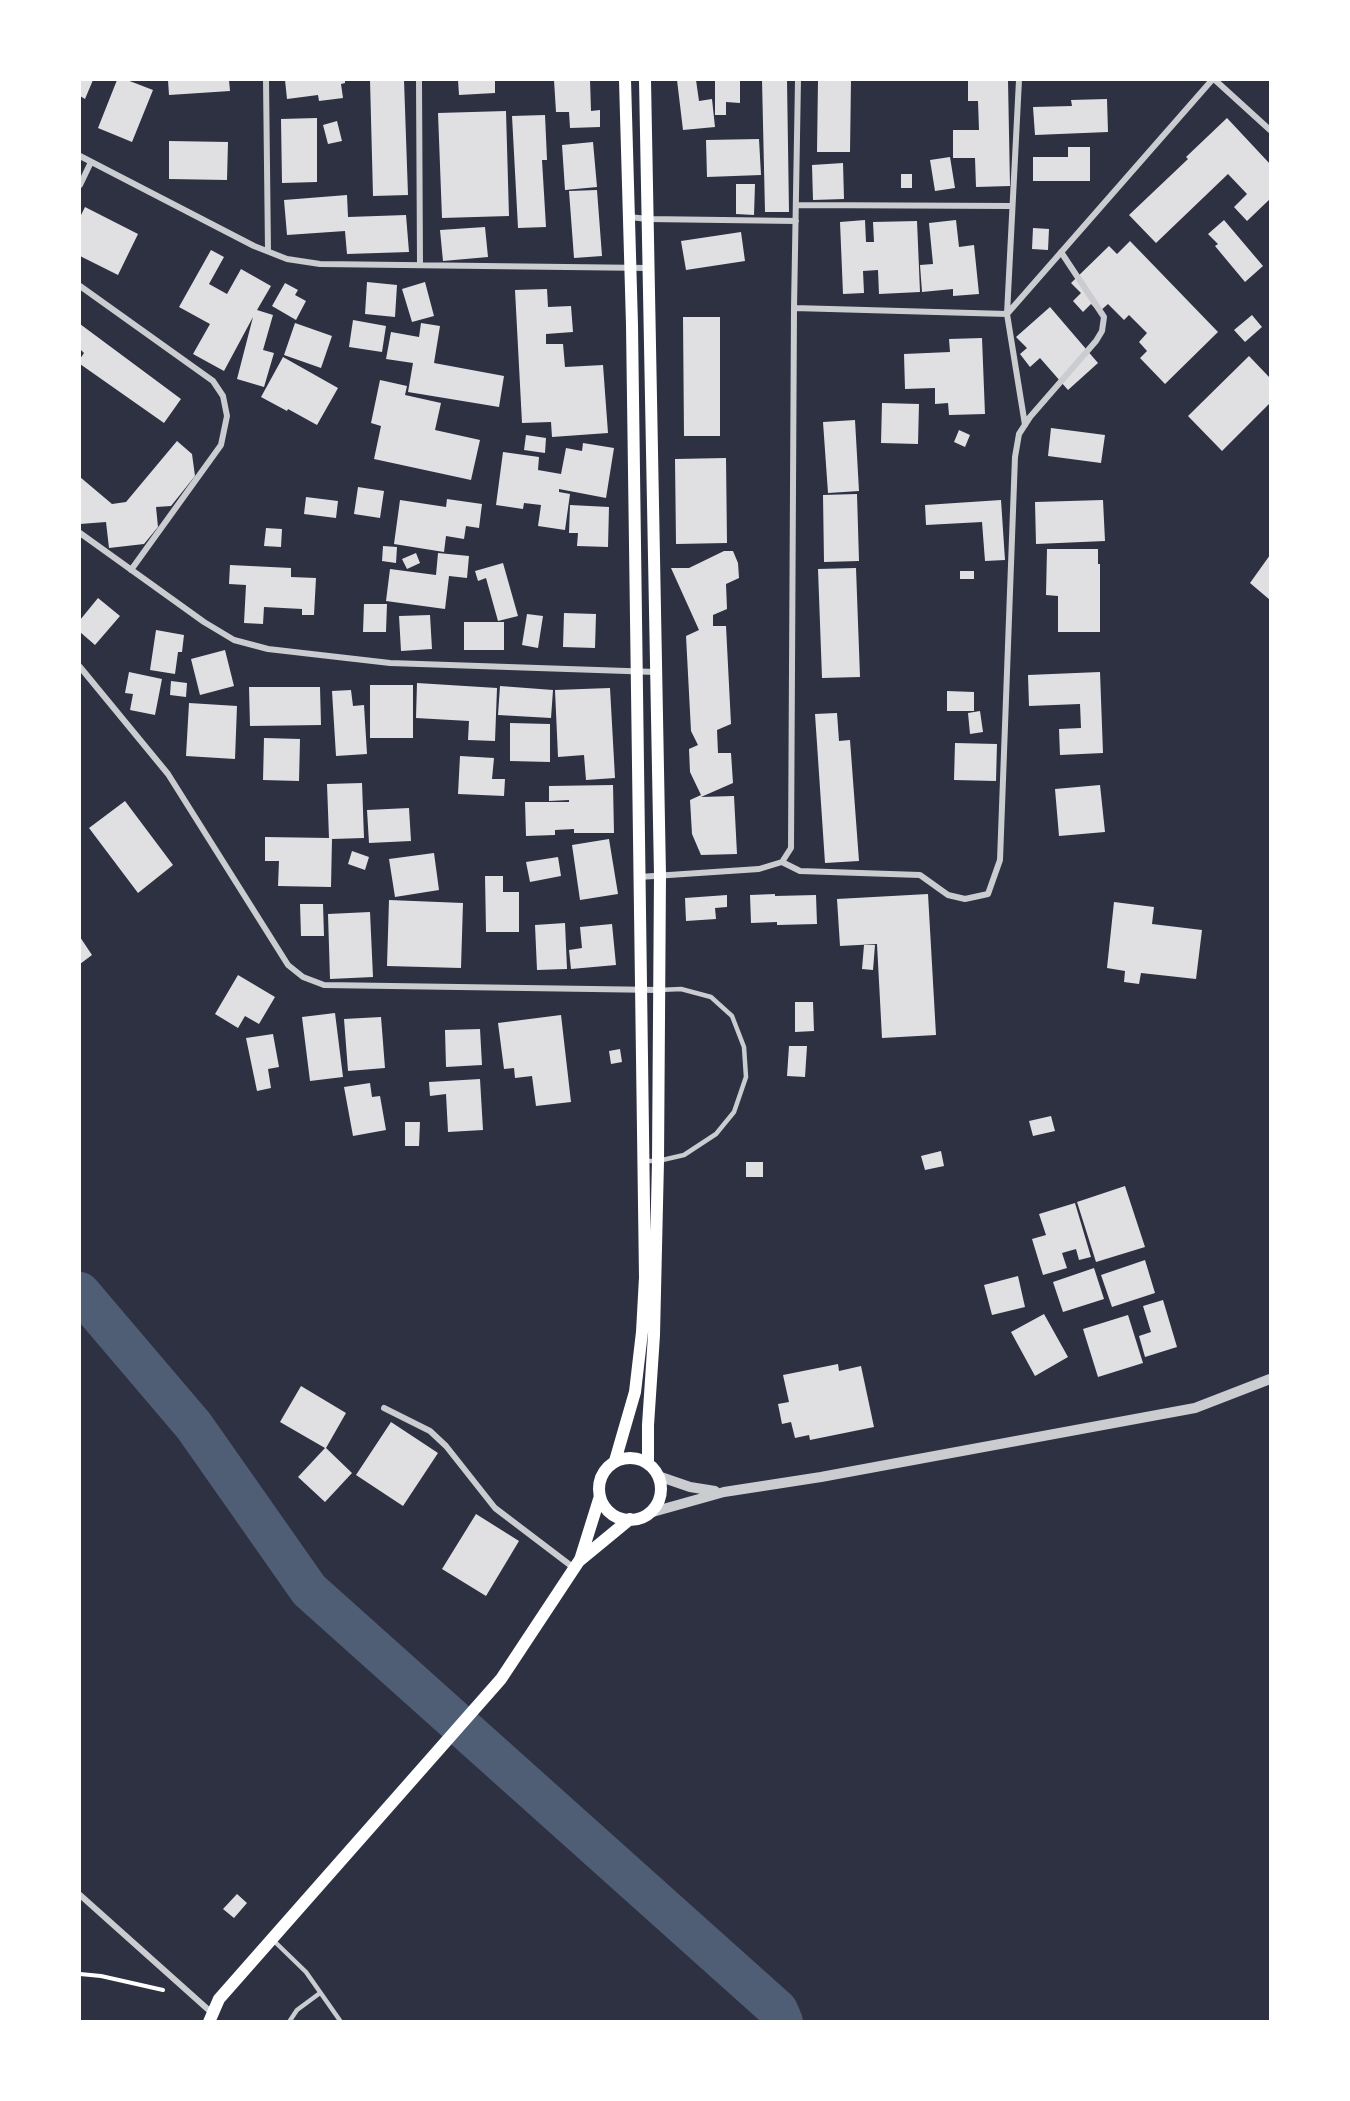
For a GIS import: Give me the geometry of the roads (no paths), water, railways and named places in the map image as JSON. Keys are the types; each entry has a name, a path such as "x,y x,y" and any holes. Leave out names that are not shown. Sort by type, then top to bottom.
{"main road":[{"path":"625,80 631,267 638,877 648,1334 648,1464"},
{"path":"615,1461 635,1392 648,1334 658,1161 660,874 645,80"},
{"path":"632,1458 648,1464 658,1476 660,1486 660,1496 656,1506 640,1518 620,1518 611,1513 604,1506 599,1486 607,1468 615,1461 632,1458"},
{"path":"210,2017 219,1999 501,1679 577,1564 600,1496"},
{"path":"577,1564 630,1519"}],"street":[{"path":"266,80 268,251"},
{"path":"419,80 420,265"},
{"path":"638,877 759,869 782,862 791,848 794,308 798,80"},
{"path":"1019,80 1007,314 1024,425"},
{"path":"1007,314 1214,80 1270,130"},
{"path":"80,156 287,259 320,264 649,268"},
{"path":"80,185 92,162"},
{"path":"796,205 1012,206"},
{"path":"629,217 796,221"},
{"path":"782,862 800,871 920,875 948,895 965,899 988,894 1000,860 1015,457 1019,434 1030,417 1096,341 1102,332 1104,317 1061,252"},
{"path":"80,286 213,381 223,396 227,416 220,445 131,570"},
{"path":"794,308 1007,314"},
{"path":"80,533 204,622 234,640 268,649 390,663 657,672"},
{"path":"80,667 168,774 288,965 303,977 324,985 659,990"},
{"path":"649,1513 724,1492 1195,1408 1270,1379"},
{"path":"384,1408 430,1431 446,1446 495,1508 577,1564"},
{"path":"658,1476 690,1487 724,1492"},
{"path":"80,1895 193,1996 210,2017"}],"lane":[{"path":"644,1161 658,1161 684,1155 716,1134 734,1112 746,1077 744,1047 732,1016 711,997 681,989 659,990"},
{"path":"272,1938 306,1972 340,2022"},
{"path":"289,2022 297,2010 320,1993"}],"waterway":[{"path":"80,1292 194,1426 309,1590 778,2010 783,2022"}]}
